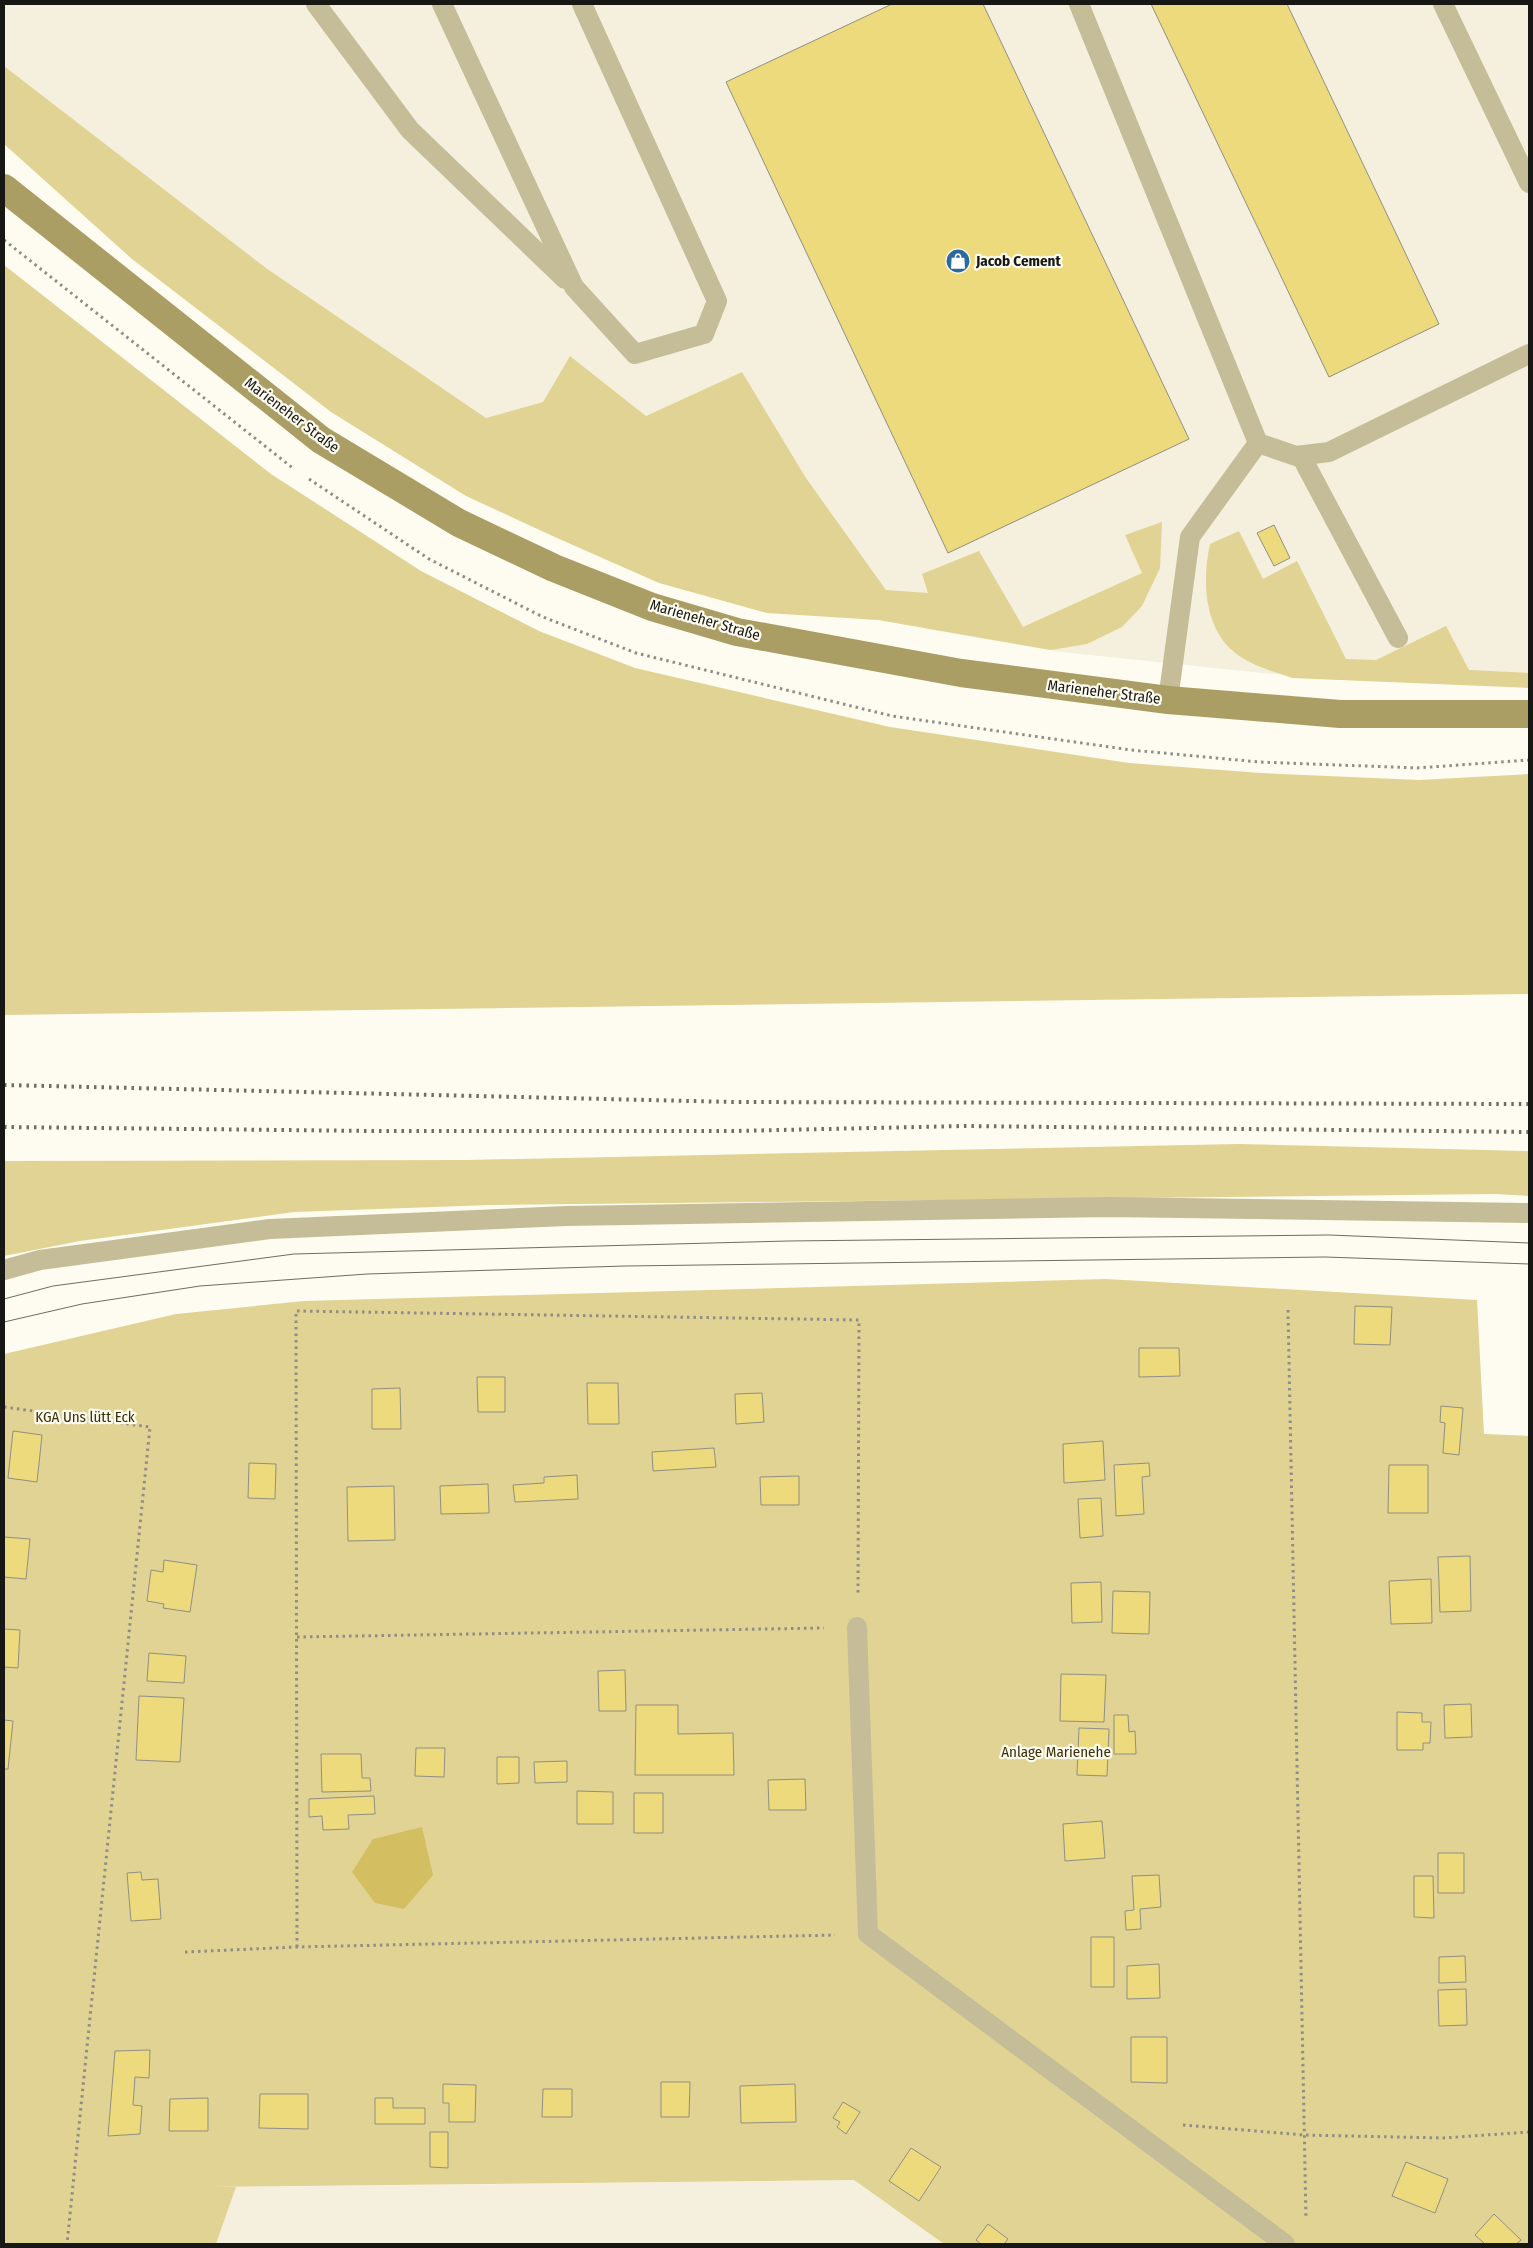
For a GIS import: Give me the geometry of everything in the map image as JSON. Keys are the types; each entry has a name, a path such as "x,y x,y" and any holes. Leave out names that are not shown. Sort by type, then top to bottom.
{"street":[{"name":"Marieneher Straße","path":"4,188 321,440 459,523 554,568 652,607 737,632 961,673 1168,700 1340,714 1529,714"}],"lane":[{"path":"316,4 410,130 574,287 635,354 704,334 717,301 582,4"},
{"path":"442,4 574,287"},
{"path":"1080,4 1258,442 1296,456 1329,452 1529,354"},
{"path":"1443,4 1529,183"},
{"path":"1168,700 1190,537 1258,442"},
{"path":"1301,456 1398,638"},
{"path":"4,1270 40,1260 270,1229 566,1216 1109,1208 1529,1213"},
{"path":"857,1628 868,1934 1285,2244"}],"path":[{"path":"1288,1310 1306,2224"},
{"path":"297,1637 857,1628 859,1320 296,1311 297,1947"},
{"path":"4,1407 150,1427 68,2244"},
{"path":"184,1952 297,1947 868,1934"},
{"path":"1176,2125 1304,2135 1443,2138 1529,2132"}],"shaded area":[{"path":"4,4 1529,4 1529,676 1272,674 1061,652 926,629 886,590 806,478 742,373 646,416 570,356 543,402 486,418 266,268 4,66"},
{"path":"422,1827 433,1875 404,1909 375,1903 352,1872 373,1839"},
{"path":"854,2180 944,2244 216,2244 236,2187"}],"green space":[{"path":"4,66 266,268 486,418 543,402 570,356 646,416 742,372 806,478 886,590 928,593 922,574 979,551 1023,627 1142,573 1125,535 1162,522 1160,568 1142,606 1122,627 1087,644 1051,650 878,620 767,613 659,583 466,496 331,412 132,259 4,144"},
{"path":"4,265 271,474 421,571 539,631 635,668 890,727 1129,763 1261,773 1419,780 1529,774 1529,994 4,1015"},
{"path":"1239,531 1263,579 1297,561 1346,659 1376,660 1446,626 1469,670 1529,673 1529,688 1292,678 1246,660 1223,641 1216,629 1211,615 1206,587 1210,544"},
{"path":"1239,1144 1529,1151 1529,1196 1496,1194 490,1205 294,1212 80,1241 4,1256 4,1161 466,1160"},
{"name":"Anlage Marienehe","path":"1106,1279 1477,1300 1484,1434 1529,1436 1529,2244 944,2244 854,2180 211,2187 236,2187 216,2244 4,2244 4,1354 176,1314 304,1301"}],"building":[{"name":"Jacob Cement","path":"892,4 983,4 1189,439 948,553 726,82"},
{"path":"1151,4 1287,4 1439,324 1329,377"},
{"path":"1274,525 1290,558 1274,566 1257,533"},
{"path":"1355,1306 1392,1307 1390,1345 1354,1344"},
{"path":"1139,1348 1179,1348 1180,1376 1139,1377"},
{"path":"477,1377 505,1377 505,1412 478,1412"},
{"path":"587,1383 618,1383 619,1424 588,1424"},
{"path":"400,1388 401,1429 372,1429 372,1389"},
{"path":"762,1393 764,1422 736,1424 735,1394"},
{"path":"1441,1406 1463,1408 1459,1455 1443,1453 1445,1423 1440,1422"},
{"path":"13,1431 42,1435 37,1482 8,1478"},
{"path":"1103,1441 1105,1480 1064,1483 1063,1444"},
{"path":"714,1448 716,1467 653,1471 652,1452"},
{"path":"249,1463 276,1464 275,1499 248,1498"},
{"path":"1149,1463 1150,1476 1142,1477 1144,1514 1116,1516 1114,1465"},
{"path":"1389,1465 1428,1465 1428,1513 1388,1513"},
{"path":"577,1475 578,1499 515,1502 513,1485 544,1483 544,1477"},
{"path":"799,1476 799,1505 761,1505 760,1477"},
{"path":"488,1484 489,1513 441,1514 440,1486"},
{"path":"394,1486 395,1540 348,1541 347,1487"},
{"path":"1101,1498 1103,1536 1080,1538 1078,1499"},
{"path":"4,1537 30,1539 26,1579 4,1577"},
{"path":"1470,1556 1471,1611 1440,1612 1438,1557"},
{"path":"164,1560 197,1565 190,1612 163,1608 164,1604 147,1601 151,1570 163,1572"},
{"path":"1431,1579 1432,1623 1391,1624 1389,1581"},
{"path":"1101,1582 1102,1622 1072,1623 1071,1583"},
{"path":"1113,1591 1150,1592 1149,1634 1112,1633"},
{"path":"4,1629 20,1630 18,1668 4,1667"},
{"path":"149,1653 186,1656 184,1683 147,1681"},
{"path":"625,1670 626,1711 599,1711 598,1671"},
{"path":"1061,1674 1106,1675 1104,1722 1060,1721"},
{"path":"139,1696 184,1698 180,1762 136,1760"},
{"path":"1471,1704 1472,1737 1445,1738 1444,1705"},
{"path":"636,1705 678,1705 678,1734 733,1733 734,1775 635,1775"},
{"path":"1397,1712 1422,1713 1422,1722 1431,1722 1430,1743 1423,1743 1423,1750 1397,1750"},
{"path":"1114,1715 1128,1715 1129,1732 1135,1731 1136,1754 1114,1754"},
{"path":"4,1720 13,1721 8,1769 4,1769"},
{"path":"1079,1728 1109,1729 1107,1776 1077,1775"},
{"path":"416,1748 445,1748 444,1777 415,1776"},
{"path":"321,1754 361,1754 362,1778 370,1778 371,1791 322,1792"},
{"path":"497,1757 519,1757 519,1783 497,1784"},
{"path":"567,1761 567,1782 535,1783 534,1762"},
{"path":"805,1779 806,1810 769,1810 768,1780"},
{"path":"577,1791 613,1792 613,1824 577,1824"},
{"path":"634,1793 663,1793 663,1833 634,1833"},
{"path":"374,1796 375,1814 348,1815 349,1829 323,1830 322,1816 309,1817 309,1799"},
{"path":"1102,1821 1105,1858 1065,1861 1063,1824"},
{"path":"1438,1853 1464,1853 1464,1893 1438,1893"},
{"path":"141,1872 142,1880 158,1879 161,1919 131,1921 127,1873"},
{"path":"1159,1875 1161,1907 1140,1909 1141,1929 1126,1930 1125,1911 1134,1910 1132,1876"},
{"path":"1414,1876 1433,1876 1434,1918 1414,1917"},
{"path":"1091,1937 1114,1937 1114,1987 1091,1987"},
{"path":"1465,1956 1466,1982 1439,1983 1439,1957"},
{"path":"1159,1964 1160,1998 1127,1999 1127,1966"},
{"path":"1466,1989 1467,2025 1439,2026 1438,1990"},
{"path":"1131,2037 1167,2037 1167,2083 1131,2082"},
{"path":"150,2050 149,2078 135,2077 133,2105 142,2106 140,2134 108,2136 115,2051"},
{"path":"661,2082 690,2082 689,2117 661,2117"},
{"path":"443,2084 476,2085 475,2122 449,2122 449,2103 443,2103"},
{"path":"795,2084 796,2122 741,2123 740,2086"},
{"path":"543,2089 572,2089 572,2117 542,2117"},
{"path":"260,2094 308,2094 308,2129 259,2128"},
{"path":"208,2098 208,2131 169,2131 170,2099"},
{"path":"375,2098 393,2098 393,2108 425,2108 425,2124 375,2124"},
{"path":"843,2102 860,2112 846,2134 837,2127 840,2122 833,2118"},
{"path":"430,2132 448,2132 448,2168 430,2167"},
{"path":"911,2148 941,2167 919,2201 889,2181"},
{"path":"1406,2162 1448,2179 1435,2213 1392,2196"},
{"path":"1494,2214 1521,2240 1516,2244 1485,2244 1475,2235"},
{"path":"988,2224 1008,2239 1004,2244 981,2244 976,2240"}],"tram line":[{"path":"4,1299 53,1286 294,1254 788,1241 1329,1235 1529,1243"},
{"path":"4,1322 82,1304 200,1286 367,1274 625,1266 1325,1257 1529,1264"}],"railway":[{"path":"4,1085 734,1102 1529,1104"},
{"path":"4,1127 375,1131 734,1131 964,1126 1529,1132"}],"place":[{"name":"Jacob Cement","path":"958,261"}],"park label":[{"name":"KGA Uns lütt Eck","path":"85,1417"}]}
